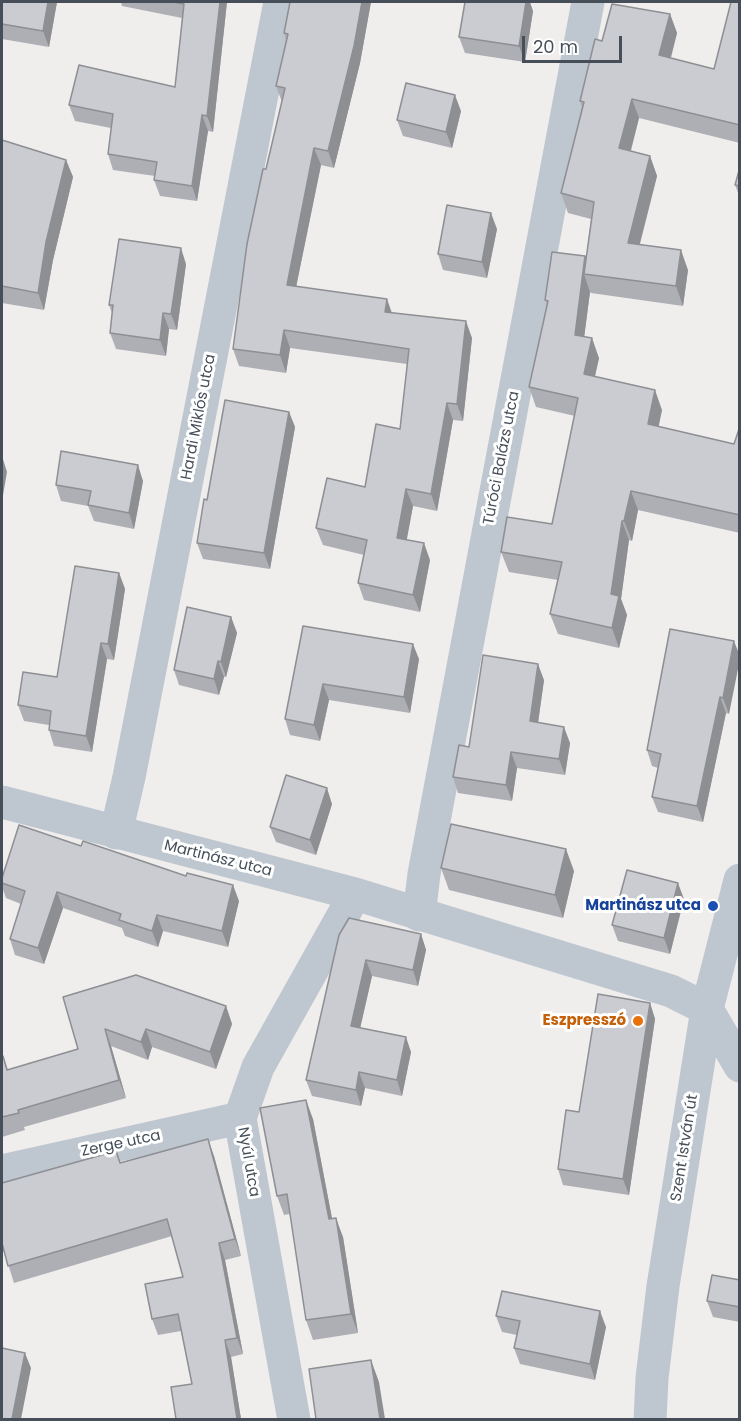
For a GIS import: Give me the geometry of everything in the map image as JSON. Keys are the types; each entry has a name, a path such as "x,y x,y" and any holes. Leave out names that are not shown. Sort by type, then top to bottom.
{"street":[{"name":"Hardi Miklós utca","path":"116,833 129,777 280,2"},
{"name":"Túróci Balázs utca","path":"419,915 426,863 588,2"},
{"name":"Martinász utca","path":"2,802 355,894 671,991 707,1009"},
{"name":"Szent István út","path":"650,1419 652,1378 663,1286 707,1009 740,880"},
{"name":"Nyúl utca","path":"294,1419 240,1118 258,1067 355,894"},
{"path":"707,1009 740,1066"},
{"name":"Zerge utca","path":"2,1171 240,1118"}],"building":[{"path":"2,2 48,2 43,31 2,24"},
{"path":"173,2 220,2 207,116 202,115 192,186 154,180 157,162 108,154 113,114 69,105 79,65 175,87 184,4"},
{"path":"290,2 362,2 354,46 328,151 314,148 287,285 387,299 385,312 466,321 457,404 447,403 431,494 406,489 397,538 424,543 413,595 358,583 367,540 316,528 327,478 365,487 376,424 400,429 409,349 284,330 280,355 233,349 247,244 263,169 266,169 285,88 276,86 288,34 284,33"},
{"path":"465,2 526,2 519,46 459,37"},
{"path":"731,2 740,2 740,125 632,99 619,148 650,156 628,243 681,250 676,286 584,274 594,202 561,193 584,102 580,101 595,39 602,41 612,4 670,14 659,55 714,69"},
{"path":"406,83 455,95 446,132 397,120"},
{"path":"2,140 66,160 46,242 38,293 2,286"},
{"path":"740,167 740,186 735,185"},
{"path":"447,205 491,213 482,262 438,254"},
{"path":"119,239 181,248 171,314 163,313 160,340 110,333 113,305 109,305"},
{"path":"552,252 585,256 575,335 592,338 584,374 655,390 648,424 734,444 740,426 740,515 631,491 624,521 622,521 611,594 619,596 612,628 550,614 562,562 501,552 507,517 552,524 578,398 529,387 548,301 545,300"},
{"path":"225,400 289,412 264,553 197,543"},
{"path":"61,451 138,465 129,513 88,505 91,491 56,485"},
{"path":"75,566 119,573 108,644 101,643 86,736 49,730 51,711 18,705 23,672 57,677"},
{"path":"187,607 231,617 221,662 218,661 214,679 174,670"},
{"path":"303,626 413,644 404,697 323,684 314,725 285,719"},
{"path":"670,629 734,641 697,806 652,797 661,754 647,750"},
{"path":"483,655 538,664 530,721 564,727 559,759 511,752 506,785 453,777 459,745 469,747"},
{"path":"286,775 327,788 310,840 270,827"},
{"path":"451,824 566,849 555,895 441,868"},
{"path":"19,825 81,846 83,841 186,876 187,873 233,885 222,931 157,915 152,931 119,920 121,914 57,892 38,948 10,939 25,891 2,883 2,878"},
{"path":"627,870 678,883 664,938 612,925"},
{"path":"349,918 421,934 413,970 366,960 351,1026 406,1037 397,1080 359,1072 356,1090 306,1080 339,935"},
{"path":"136,975 226,1006 210,1052 146,1029 141,1042 105,1029 119,1080 18,1110 19,1113 2,1117 2,1057 7,1070 78,1049 63,997"},
{"path":"598,994 650,1003 623,1179 558,1169 566,1110 579,1112"},
{"path":"306,1100 329,1219 336,1218 351,1314 306,1320 287,1194 277,1196 260,1108"},
{"path":"208,1139 235,1239 219,1243 237,1338 225,1340 237,1419 176,1419 171,1387 192,1384 178,1314 152,1319 145,1284 183,1277 167,1219 8,1266 2,1243 2,1183 116,1151 120,1163"},
{"path":"712,1275 740,1280 740,1307 707,1301"},
{"path":"502,1291 600,1311 590,1364 514,1348 520,1321 496,1316"},
{"path":"2,1348 25,1353 12,1419 2,1419"},
{"path":"371,1360 380,1419 316,1419 309,1369"}],"place":[{"name":"Martinász utca","path":"713,906"},
{"name":"Eszpresszó","path":"638,1021"}]}
